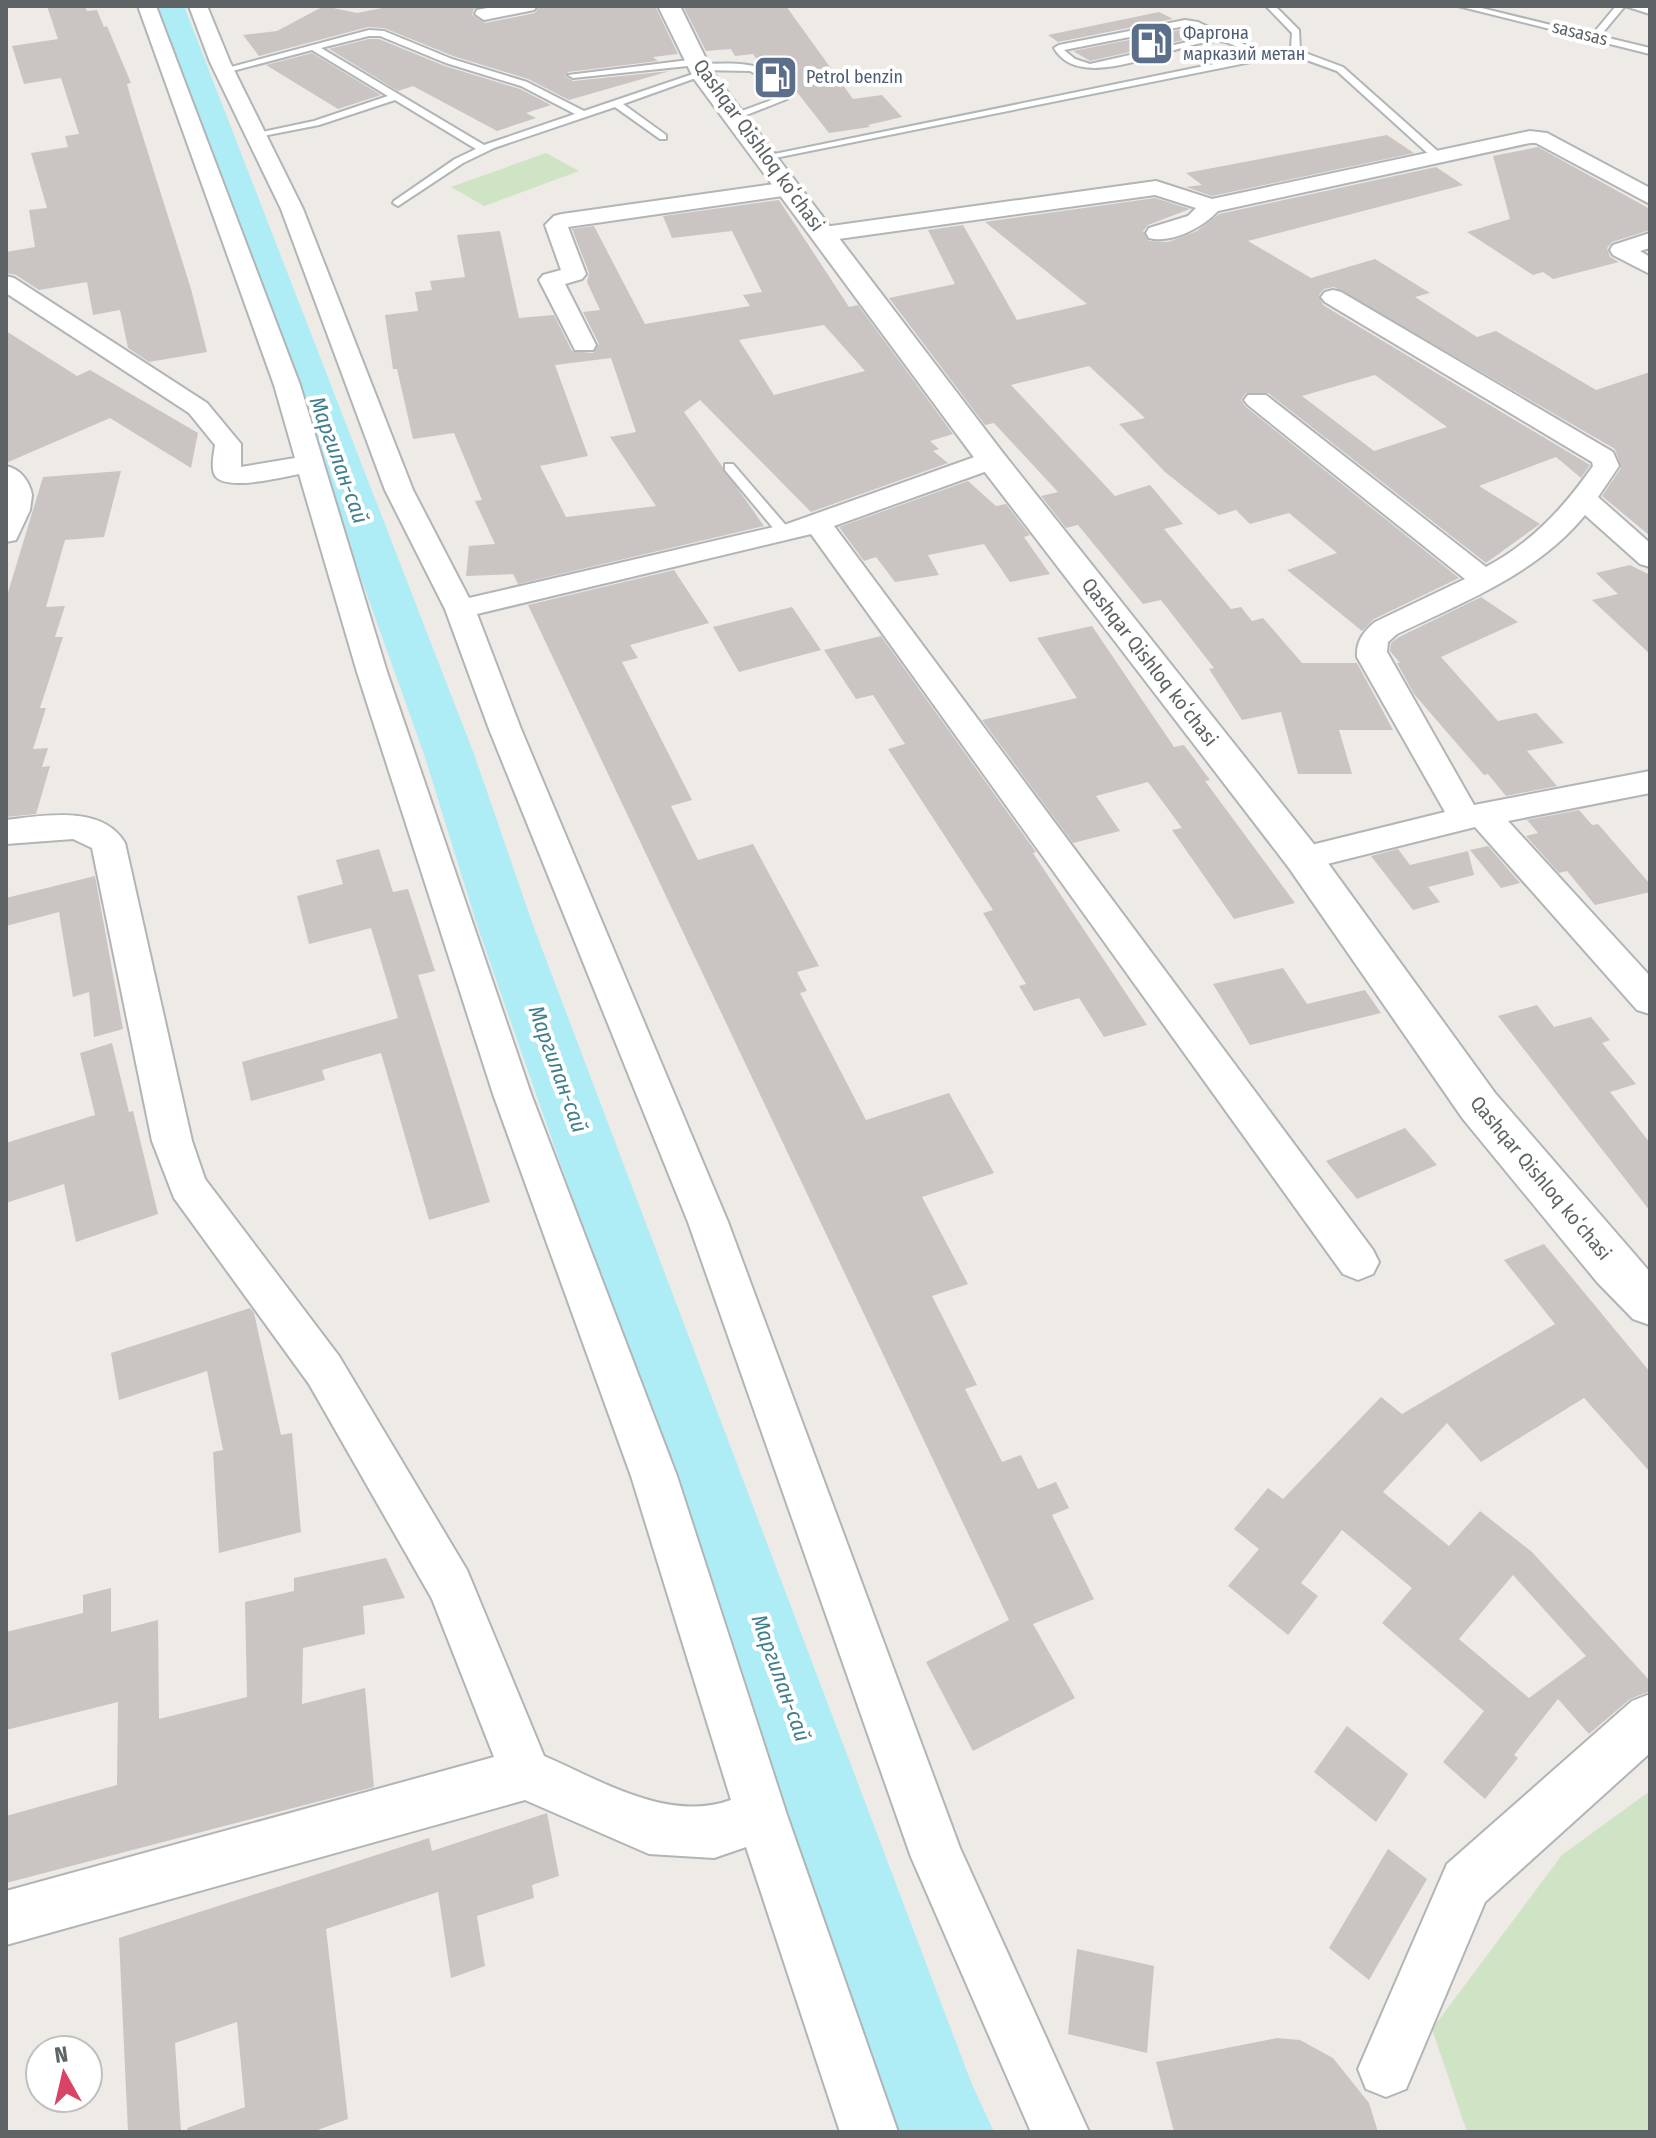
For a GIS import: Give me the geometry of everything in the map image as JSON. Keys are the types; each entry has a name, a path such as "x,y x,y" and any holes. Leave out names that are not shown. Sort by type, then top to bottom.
{"main road":[{"name":"Qashqar Qishloq koʻchasi","path":"669,6 699,67 734,117 992,460 1303,858 1479,1106 1593,1243 1650,1304"}],"street":[{"path":"147,6 287,385 372,672 512,1094 654,1476 761,1815 869,2132"},
{"path":"198,6 292,209 399,490 460,609 511,743 708,1222 937,1857 1060,2132"},
{"path":"484,14 528,6"},
{"path":"824,234 1144,189 1165,189 1211,206 1540,137 1650,197"},
{"path":"584,345 551,280 574,274 556,225 562,221 789,189"},
{"path":"1157,233 1196,221 1211,206"},
{"path":"1650,240 1621,250 1650,267"},
{"path":"6,283 198,408 228,444 227,473 235,476 310,464"},
{"path":"1333,297 1604,458 1606,466 1584,499 1540,545 1483,579 1386,628 1371,646 1372,657 1474,816 1650,1000"},
{"path":"1257,400 1483,579"},
{"path":"460,609 800,527 992,460"},
{"path":"6,534 10,487"},
{"path":"1584,499 1650,558"},
{"path":"800,527 1358,1262"},
{"path":"1303,858 1474,816 1650,782"},
{"path":"6,832 78,826 96,832 108,843 172,1141 188,1186 324,1370 442,1572 526,1774"},
{"path":"1386,2069 1466,1883 1650,1719"},
{"path":"6,1918 526,1774 649,1828 714,1832 761,1815"}],"lane":[{"path":"765,157 1296,50 1296,32 1270,6"},
{"name":"sasasas","path":"1462,6 1650,51"},
{"path":"1595,37 1621,6"},
{"path":"1629,6 1650,11"},
{"path":"1223,37 1090,67 1080,65 1061,53 1059,48 1185,23 1223,37 1263,57"},
{"path":"225,70 369,33 381,33 449,61 524,84 583,114"},
{"path":"316,49 484,149"},
{"path":"1290,51 1340,69 1438,157"},
{"path":"398,203 459,161 484,149 616,103 699,67"},
{"path":"573,75 742,67 763,71 778,83 782,99 773,105 734,117"},
{"path":"256,136 316,123 394,97"},
{"path":"616,103 663,137"},
{"path":"729,467 800,527"}],"green space":[{"path":"546,153 579,171 484,206 451,187"},
{"path":"1650,1791 1650,2132 1467,2132 1432,2029 1562,1855"}],"building":[{"path":"47,6 85,6 87,11 97,10 104,27 107,26 131,83 127,84 132,102 191,289 207,352 149,362 128,348 120,310 93,315 87,282 39,290 16,275 6,273 6,252 35,247 29,210 47,208 31,153 68,147 65,136 79,134 61,78 24,84 12,46 58,39"},
{"path":"324,6 357,13 392,6 482,6 474,9 472,15 485,23 535,13 540,6 655,6 678,54 653,57 658,61 568,72 565,76 573,81 670,71 569,100 528,79 453,56 384,28 368,27 259,56 243,35 277,31"},
{"path":"683,6 786,6 853,99 882,95 902,117 868,125 870,127 829,133 793,87 786,88 765,59 757,60 753,54 735,56 731,49 706,51"},
{"path":"1159,12 1173,19 1058,42 1048,35"},
{"path":"1185,29 1201,36 1090,61 1073,51"},
{"path":"379,39 445,66 520,89 551,105 526,113 536,118 497,131 413,86 398,91 329,49"},
{"path":"312,53 381,95 338,109 266,65"},
{"path":"1387,135 1414,153 1212,196 1186,187 1202,185 1186,173"},
{"path":"1538,147 1650,209 1650,230 1612,242 1607,248 1610,257 1619,262 1553,279 1543,272 1533,275 1467,232 1510,219 1493,156"},
{"path":"1436,167 1463,185 1248,241 1311,278 1375,259 1430,293 1415,297 1477,337 1496,331 1596,390 1650,372 1650,536 1602,496 1621,468 1615,449 1334,287 1324,289 1319,295 1323,305 1590,465 1581,478 1556,457 1479,486 1540,524 1486,563 1268,393 1246,393 1241,400 1246,407 1459,578 1374,619 1362,631 1287,570 1337,553 1289,513 1250,524 1236,510 1219,515 1165,472 1119,424 1145,418 1089,366 1011,385 1115,496 1150,485 1183,524 1164,529 1231,609 1241,607 1252,621 1263,618 1302,663 1357,663 1393,730 1339,730 1352,774 1298,774 1281,712 1242,720 1209,669 1214,668 1161,600 1143,604 1078,525 1066,528 1041,496 1058,492 994,423 985,425 889,298 955,284 928,230 963,225 1017,320 1087,304 985,222 1155,198 1190,209 1148,225 1143,231 1149,241 1168,242 1197,231 1219,214","holes":["1375,375 1447,427 1374,451 1302,396"]},
{"path":"779,200 849,307 858,305 953,434 930,441 939,449 933,451 948,463 811,512 700,400 684,412 764,526 518,584 513,574 466,576 469,546 495,544 475,501 482,500 454,433 413,439 397,369 393,369 385,315 418,311 415,292 432,290 430,281 465,277 457,235 500,231 519,318 554,315 572,351 593,353 599,344 583,312 600,310 587,282 589,273 572,229 594,226 645,324 750,306 743,295 762,292 732,231 672,238 663,216","holes":["824,325 865,371 774,395 739,340","611,358 636,432 610,437 656,506 566,517 540,466 588,456 555,365"]},
{"path":"6,331 77,376 90,370 198,433 191,468 110,418 6,463"},
{"path":"121,471 104,537 65,540 46,607 65,606 55,637 63,637 40,708 46,708 33,749 48,748 42,767 50,766 36,814 6,817 6,599 43,477"},
{"path":"968,481 996,506 1006,504 1030,535 1024,537 1050,574 1010,582 984,544 928,555 939,575 895,582 876,557 864,561 839,527"},
{"path":"1630,565 1650,575 1650,654 1592,600 1618,594 1596,573"},
{"path":"674,570 709,623 630,645 638,658 622,662 692,800 671,806 698,860 753,844 819,966 797,972 807,991 800,993 866,1120 949,1093 994,1173 922,1197 968,1284 932,1296 977,1385 965,1389 1002,1462 1021,1455 1038,1489 1056,1482 1069,1508 1052,1515 1094,1599 1033,1624 1075,1698 973,1751 926,1662 1009,1620 528,605"},
{"path":"1481,597 1518,622 1441,657 1498,721 1536,713 1564,743 1527,751 1557,786 1506,796 1414,694 1397,663 1400,663 1390,651 1391,643 1399,637"},
{"path":"792,607 821,650 739,672 713,627"},
{"path":"1092,626 1174,747 1184,745 1210,780 1205,781 1295,903 1234,919 1172,830 1182,828 1148,782 1096,796 1120,831 1073,843 982,720 1077,698 1037,638"},
{"path":"881,636 1036,852 1033,853 1147,1025 1104,1037 1079,998 1034,1011 1019,986 1026,984 983,913 993,910 888,749 905,744 873,695 856,699 824,650"},
{"path":"1579,810 1592,825 1598,824 1650,884 1650,892 1595,905 1567,871 1559,873 1526,836 1538,833 1527,820"},
{"path":"1488,846 1520,883 1501,888 1470,850"},
{"path":"379,849 393,892 408,889 435,971 418,975 490,1202 429,1220 381,1053 322,1070 325,1080 251,1101 242,1062 398,1018 371,928 309,944 297,896 343,884 336,860"},
{"path":"1398,849 1410,865 1468,851 1474,875 1428,887 1440,902 1413,910 1371,856"},
{"path":"95,876 123,1029 94,1037 89,992 73,997 59,912 6,926 6,898"},
{"path":"1283,968 1307,1004 1365,990 1381,1013 1250,1045 1213,984"},
{"path":"1537,1005 1554,1027 1591,1017 1610,1040 1602,1043 1636,1084 1610,1092 1650,1143 1650,1211 1498,1016"},
{"path":"112,1043 129,1112 133,1111 158,1214 76,1242 64,1184 6,1203 6,1143 95,1115 80,1053"},
{"path":"1405,1128 1437,1165 1357,1199 1326,1161"},
{"path":"1544,1244 1650,1372 1650,1472 1584,1398 1481,1462 1447,1423 1383,1492 1449,1546 1480,1511 1532,1552 1650,1681 1650,1691 1630,1699 1589,1734 1558,1699 1514,1755 1518,1758 1485,1799 1443,1762 1484,1711 1382,1623 1412,1588 1342,1530 1301,1583 1318,1596 1288,1635 1228,1586 1259,1549 1234,1529 1268,1488 1283,1499 1381,1397 1402,1414 1555,1324 1504,1260","holes":["1513,1575 1586,1656 1529,1698 1459,1639"]},
{"path":"250,1308 254,1313 281,1435 292,1433 301,1532 219,1553 213,1452 223,1450 207,1371 119,1400 111,1353"},
{"path":"386,1558 405,1598 363,1606 365,1634 303,1648 302,1704 365,1688 374,1787 6,1883 6,1816 117,1785 118,1702 6,1730 6,1632 83,1613 83,1595 111,1588 111,1632 158,1620 159,1719 247,1697 245,1602 294,1591 294,1578"},
{"path":"1347,1726 1408,1774 1376,1822 1314,1772"},
{"path":"547,1813 559,1876 532,1885 534,1898 477,1916 485,1966 451,1978 438,1892 326,1929 348,2119 312,2132 188,2132 187,2128 245,2107 237,2022 175,2043 181,2132 128,2132 119,1938 429,1838 432,1851"},
{"path":"1388,1849 1427,1879 1369,1980 1329,1948"},
{"path":"1077,1949 1154,1966 1147,2053 1068,2034"},
{"path":"1277,2038 1300,2040 1333,2058 1369,2103 1378,2132 1174,2132 1156,2062"}],"waterway":[{"name":"Маргилан-сай","path":"170,6 449,754 505,925 935,2107 948,2132"}],"place":[{"name":"Фаргона марказий метан","path":"1152,43"},
{"name":"Petrol benzin","path":"775,77"}]}
